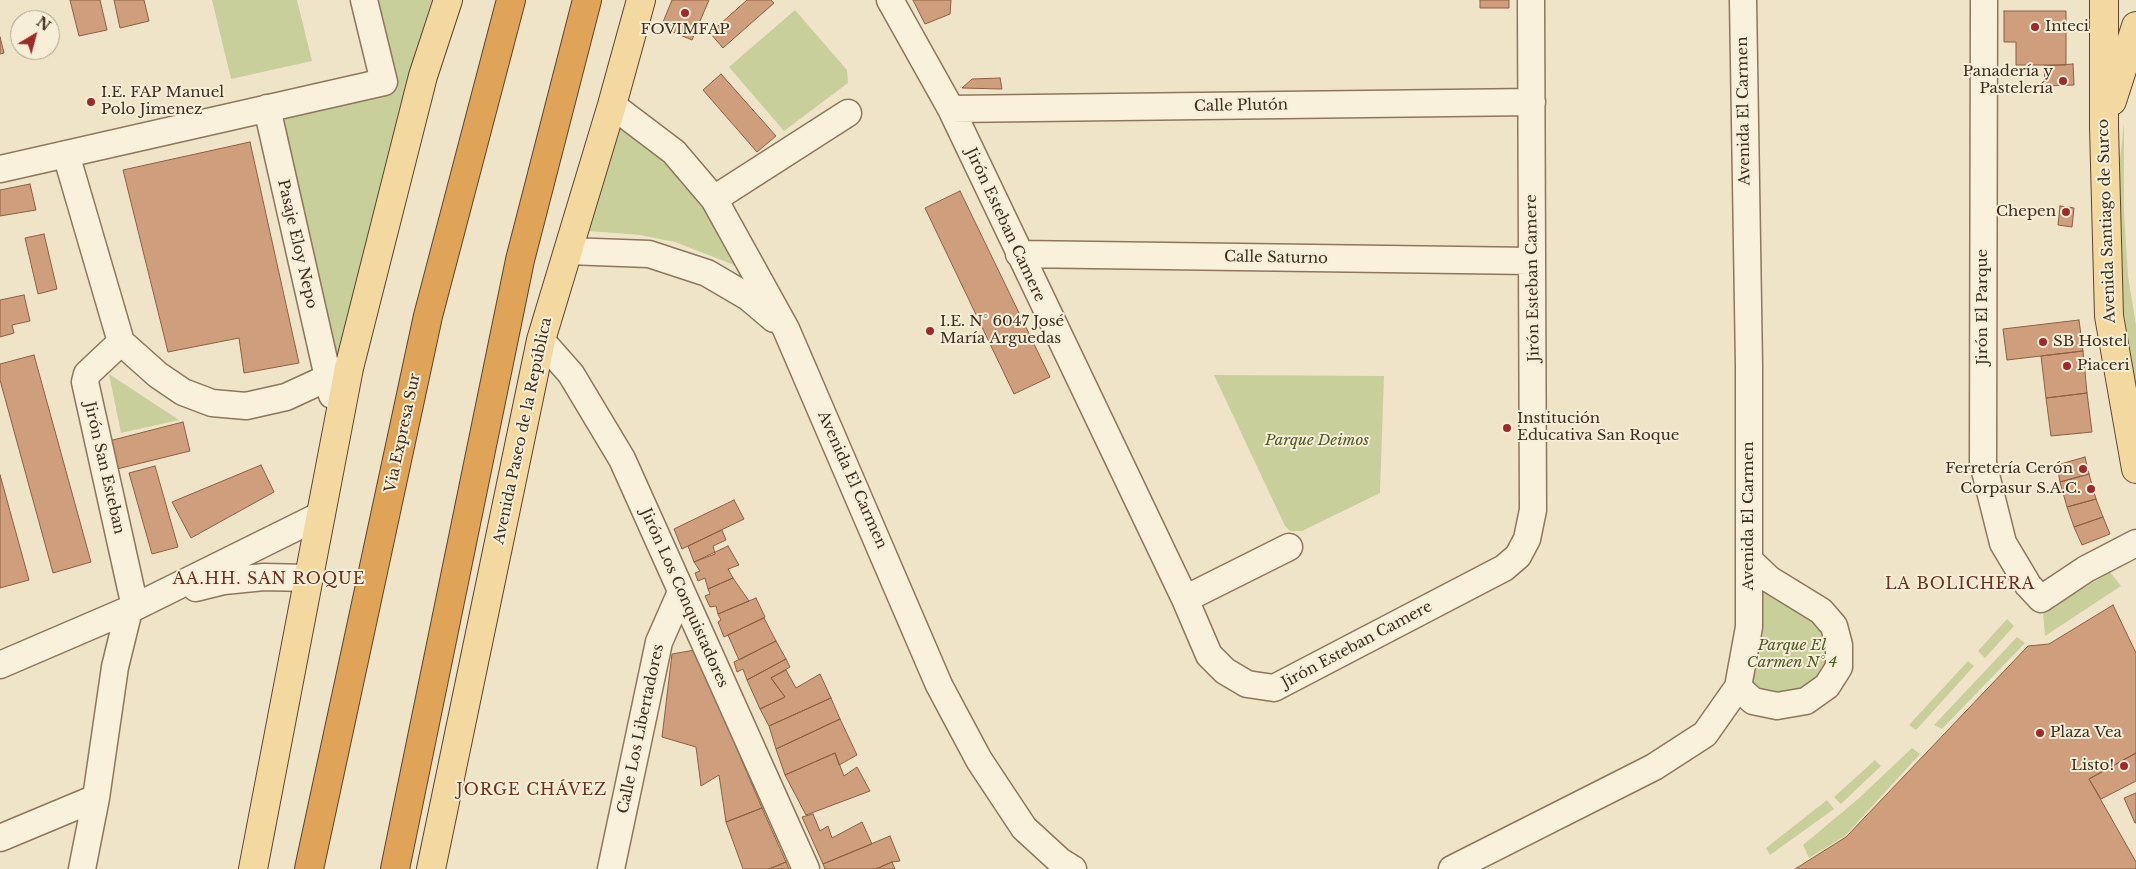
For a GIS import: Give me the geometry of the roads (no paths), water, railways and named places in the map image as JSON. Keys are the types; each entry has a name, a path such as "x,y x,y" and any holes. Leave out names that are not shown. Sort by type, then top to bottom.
{"highway":[{"name":"Via Expresa Sur","path":"309,869 428,316 511,0"},
{"path":"395,869 520,260 587,0"}],"main road":[{"path":"253,869 339,422 338,374 423,76 448,0"},
{"name":"Avenida Paseo de la República","path":"431,869 541,340 612,105 641,0"},
{"name":"Avenida Santiago de Surco","path":"2104,0 2104,127 2109,316 2136,469"},
{"path":"2104,127 2136,26"}],"street":[{"path":"0,169 384,82 364,0"},
{"name":"Jirón Esteban Camere","path":"890,1 951,109 1185,599 1209,655 1225,671 1247,684 1274,688 1504,568 1518,556 1527,539 1533,510 1531,0"},
{"name":"Avenida El Carmen","path":"1452,869 1654,767 1705,734 1738,687 1749,627 1749,366 1743,0"},
{"name":"Jirón El Parque","path":"1984,0 1983,463 2003,543 2028,585 2042,599 2086,569 2136,543"},
{"name":"Calle Plutón","path":"951,109 1532,102"},
{"name":"Avenida El Carmen","path":"612,105 674,152 714,199 786,329 939,686 970,743 1024,828 1060,861 1073,869"},
{"name":"Pasaje Eloy Nepo","path":"267,108 338,374"},
{"path":"714,199 848,113"},
{"path":"66,154 121,342 158,375 183,392 212,403 246,406 286,397 338,374"},
{"path":"568,252 649,254 707,273 748,298 786,329"},
{"name":"Calle Saturno","path":"1019,254 1532,261"},
{"name":"Jirón Los Conquistadores","path":"541,340 571,374 622,459 680,592 806,869"},
{"name":"Jirón San Esteban","path":"82,869 96,798 115,667 138,606 85,382 87,374 121,342"},
{"path":"0,665 138,606 321,515"},
{"path":"1185,599 1289,548"},
{"path":"1738,687 1753,701 1777,706 1806,701 1827,686 1839,667 1839,645 1834,626 1821,610 1769,579 1749,560"},
{"path":"138,606 224,581 264,576 309,578"},
{"name":"Calle Los Libertadores","path":"611,869 659,642 680,592"},
{"path":"0,838 96,798"}],"place":[{"name":"FOVIMFAP","path":"685,13"},
{"name":"Inteci","path":"2035,27"},
{"name":"Panadería y Pastelería","path":"2063,81"},
{"name":"I.E. FAP Manuel Polo Jimenez","path":"91,102"},
{"name":"Chepen","path":"2066,212"},
{"name":"I.E. N° 6047 José María Arguedas","path":"930,331"},
{"name":"SB Hostel","path":"2043,342"},
{"name":"Piaceri","path":"2067,366"},
{"name":"Institución Educativa San Roque","path":"1507,428"},
{"name":"Ferretería Cerón","path":"2083,469"},
{"name":"Corpasur S.A.C.","path":"2091,489"},
{"name":"Plaza Vea","path":"2040,733"},
{"name":"Listo!","path":"2124,766"}],"district":[{"name":"AA.HH. SAN ROQUE","path":"269,579"},
{"name":"LA BOLICHERA","path":"1960,584"},
{"name":"JORGE CHÁVEZ","path":"532,790"}],"park label":[{"name":"Parque Deimos","path":"1317,441"},
{"name":"Parque El Carmen N° 4","path":"1792,654"}]}
